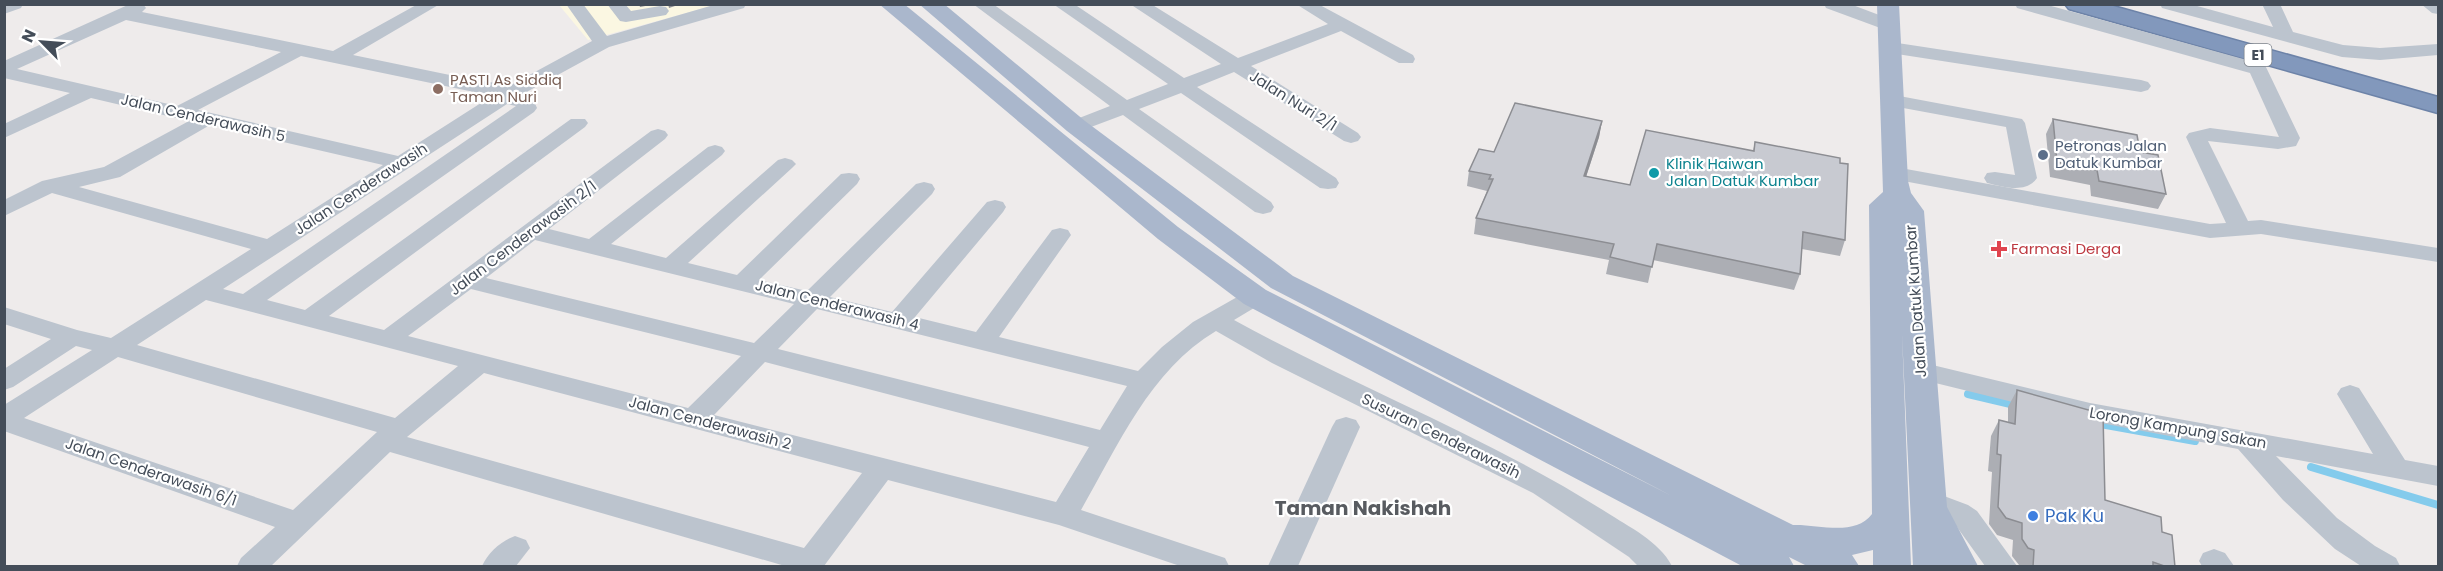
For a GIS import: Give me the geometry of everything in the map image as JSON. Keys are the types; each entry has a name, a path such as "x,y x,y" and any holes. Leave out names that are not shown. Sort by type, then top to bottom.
{"highway":[{"name":"E1","path":"2077,4 2439,105"},
{"name":"E1","path":"2128,4 2439,89"}],"main road":[{"path":"890,4 1168,233 1255,297 1776,559 1840,567"},
{"path":"930,4 1077,126 1282,282 1776,559 1862,539 1879,531 1891,516"},
{"name":"Jalan Datuk Kumbar","path":"1889,26 1894,102 1892,567"},
{"name":"Jalan Datuk Kumbar","path":"1893,183 1910,212 1932,567"},
{"path":"1928,501 1959,567"}],"street":[{"path":"4,9 15,4"},
{"path":"4,70 145,4"},
{"path":"335,58 432,4"},
{"path":"574,4 603,43"},
{"path":"586,20 618,8 626,17 640,16 683,4"},
{"path":"1061,4 1328,183"},
{"name":"Jalan Nuri 2/1","path":"1138,4 1351,137"},
{"path":"1304,4 1406,59"},
{"path":"1832,4 1889,26 2141,86"},
{"path":"2023,4 2258,69 2290,138 2289,142 2278,143 2210,134 2196,137 2240,228"},
{"path":"2168,4 2360,54 2439,50"},
{"path":"2271,4 2286,36"},
{"path":"2429,4 2439,9"},
{"name":"Jalan Cenderawasih","path":"4,420 509,94 603,43 731,5"},
{"path":"983,5 1263,207"},
{"path":"124,14 474,86 509,94 526,103 527,108 246,303"},
{"path":"1077,126 1342,25"},
{"path":"178,112 299,50"},
{"name":"Jalan Cenderawasih 5","path":"4,70 402,163"},
{"path":"4,132 89,91"},
{"path":"1893,183 2024,181 2027,175 2015,123 1894,102"},
{"path":"4,209 50,186 94,178 112,172 207,119"},
{"path":"309,319 578,123"},
{"name":"Jalan Cenderawasih 2/1","path":"387,340 658,135"},
{"path":"594,247 715,151"},
{"path":"671,266 785,164"},
{"path":"743,282 849,179"},
{"path":"1893,183 2210,231 2225,232 2240,228 2262,227 2439,255"},
{"path":"50,186 271,247"},
{"path":"693,419 924,189"},
{"path":"898,321 996,207"},
{"name":"Jalan Cenderawasih 4","path":"531,232 1143,381"},
{"path":"984,341 1060,236"},
{"path":"467,281 761,353 1107,442"},
{"name":"Jalan Cenderawasih 2","path":"202,291 1063,515 1214,567"},
{"path":"1063,515 1143,381 1171,353 1215,320 1255,297"},
{"path":"4,315 72,337 115,347 809,564 882,468"},
{"name":"Susuran Cenderawasih","path":"1215,320 1281,357 1543,486 1640,549 1657,567"},
{"path":"4,381 72,337"},
{"path":"252,567 392,435 479,363"},
{"name":"Lorong Kampung Sakan","path":"1920,371 2090,412 2439,476"},
{"path":"2350,394 2396,468"},
{"name":"Jalan Cenderawasih 6/1","path":"4,420 297,523"},
{"path":"1282,567 1346,427"},
{"path":"2246,440 2281,481 2320,520 2345,542 2385,567"},
{"path":"1928,501 1967,519 2002,567"}],"shaded area":[{"path":"559,5 715,5 588,40"}],"building":[{"path":"1515,103 1602,121 1584,176 1630,185 1646,130 1754,151 1755,142 1840,158 1840,163 1848,164 1845,240 1803,232 1800,274 1657,244 1652,267 1610,257 1614,244 1476,218 1493,179 1489,179 1491,175 1469,171 1479,149 1494,152"},
{"path":"2053,119 2137,135 2140,152 2158,155 2166,194 2099,181 2097,170 2057,162"},
{"path":"2017,390 2103,414 2105,500 2161,517 2162,532 2172,535 2175,567 2153,562 2153,567 2033,567 2034,550 2028,548 2022,539 2022,523 2006,518 1998,507 2001,455 1997,454 1999,420 2015,424"}],"waterway":[{"path":"1968,394 2019,406"},
{"path":"2095,423 2195,441"},
{"path":"2311,467 2438,505"}],"place":[{"name":"PASTI As Siddiq Taman Nuri","path":"438,89"},
{"name":"Petronas Jalan Datuk Kumbar","path":"2043,155"},
{"name":"Klinik Haiwan Jalan Datuk Kumbar","path":"1654,173"},
{"name":"Farmasi Derga","path":"1999,249"},
{"name":"Pak Ku","path":"2033,516"}],"district":[{"name":"Taman Nakishah","path":"1363,508"}]}
